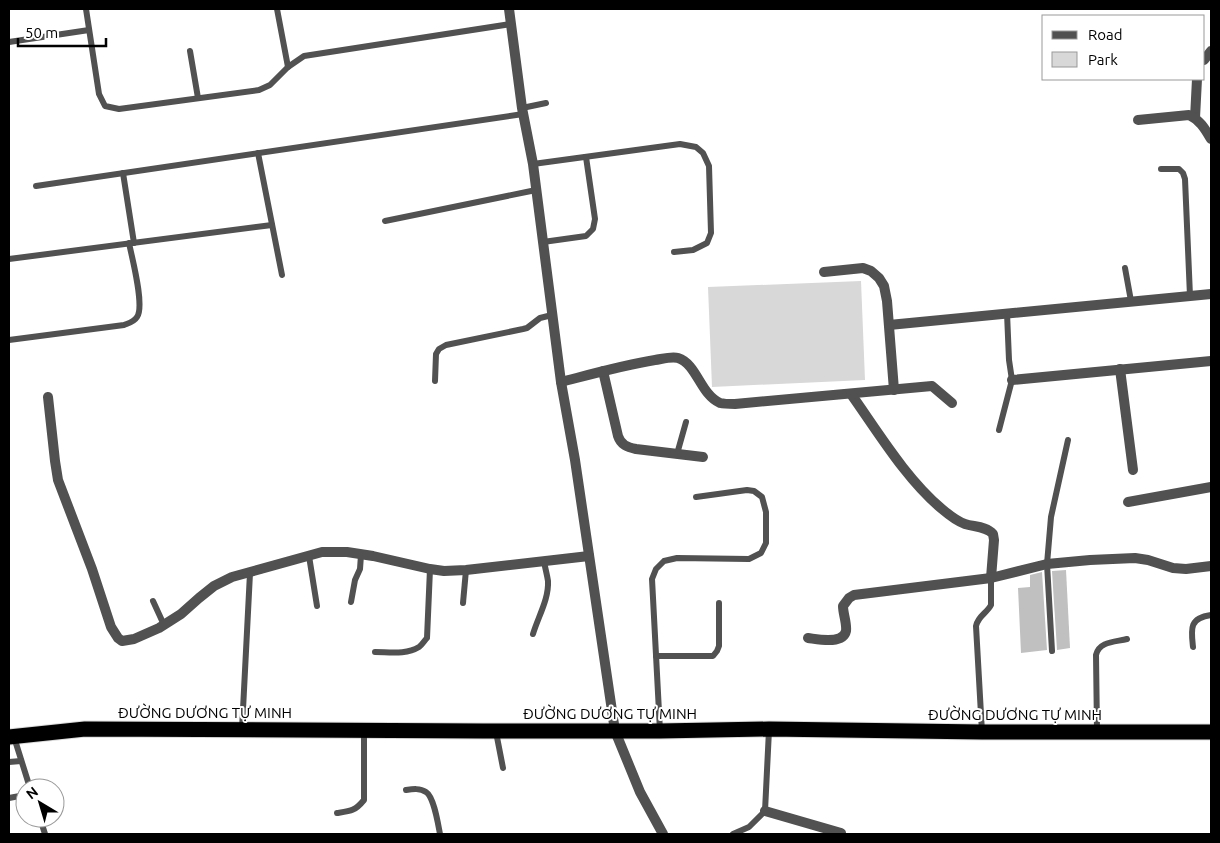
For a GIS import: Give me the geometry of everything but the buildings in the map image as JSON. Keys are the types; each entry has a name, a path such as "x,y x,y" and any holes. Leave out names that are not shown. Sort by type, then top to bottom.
{"highway":[{"name":"ĐƯỜNG DƯƠNG TỰ MINH","path":"11,736 85,730 660,731 769,729 982,732 1211,732"}],"street":[{"path":"509,9 536,190 561,382 575,460 616,731 640,792 663,834"},
{"path":"1195,118 1197,80"},
{"path":"1138,120 1189,115 1201,123 1211,139"},
{"path":"824,272 863,268 875,274 884,286 887,301 894,390"},
{"path":"889,325 1211,294"},
{"path":"561,382 636,363 677,357 686,362 710,396 720,403 735,404 932,386 952,402"},
{"path":"1012,380 1211,361"},
{"path":"1120,369 1132,470"},
{"path":"603,371 618,436 623,445 703,457"},
{"path":"851,394 894,454 926,494 958,521 988,530 993,534 992,578"},
{"path":"48,397 58,480 114,632 122,640 146,634 164,625 214,586 232,578 322,552 348,552 444,571 589,556"},
{"path":"1128,502 1211,487"},
{"path":"808,638 837,640 845,634 843,606 854,595 992,578 1047,564 1090,560 1135,558 1172,568 1186,569 1211,566"},
{"path":"765,811 841,833"}],"lane":[{"path":"86,9 99,94 105,106 119,109 259,90 270,85 288,67 304,56 510,24"},
{"path":"277,9 288,67"},
{"path":"9,42 90,30"},
{"path":"190,51 198,98"},
{"path":"36,186 523,111 546,103"},
{"path":"532,164 680,144 696,147 703,154 709,166 711,233 707,243 693,250 674,252"},
{"path":"258,153 282,275"},
{"path":"543,242 586,236 593,229 595,219 586,157"},
{"path":"1161,169 1179,168 1185,179 1190,296"},
{"path":"9,340 124,325 133,322 138,317 140,310 139,298 123,173"},
{"path":"385,221 536,190"},
{"path":"9,259 272,225"},
{"path":"1125,268 1131,302"},
{"path":"999,430 1012,380 1009,360 1007,313"},
{"path":"435,380 436,354 446,344 528,328 540,318 552,315"},
{"path":"677,454 686,422"},
{"path":"1052,651 1047,564 1051,517 1068,440"},
{"path":"660,731 652,579 656,569 664,560 677,558 749,559 761,552 766,543 766,512 762,497 754,491 739,490 696,497"},
{"path":"351,602 355,580 360,569 361,555"},
{"path":"309,556 317,606"},
{"path":"533,634 547,589 548,580 544,561"},
{"path":"375,652 395,653 409,651 420,646 427,638 430,569"},
{"path":"463,603 466,570"},
{"path":"242,730 250,572"},
{"path":"982,732 976,626 980,618 990,608 992,578"},
{"path":"153,601 164,625"},
{"path":"656,656 713,656 719,646 719,603"},
{"path":"1193,647 1191,629 1195,622 1204,616 1211,615"},
{"path":"1098,732 1097,650 1103,644 1127,639"},
{"path":"733,834 748,827 765,811 769,729"},
{"path":"337,813 352,811 364,800 364,730"},
{"path":"496,731 503,768"},
{"path":"11,736 27,778"},
{"path":"9,762 21,760"},
{"path":"406,790 418,789 430,795 440,834"}],"green space":[{"path":"861,281 865,380 712,387 708,287"}]}
